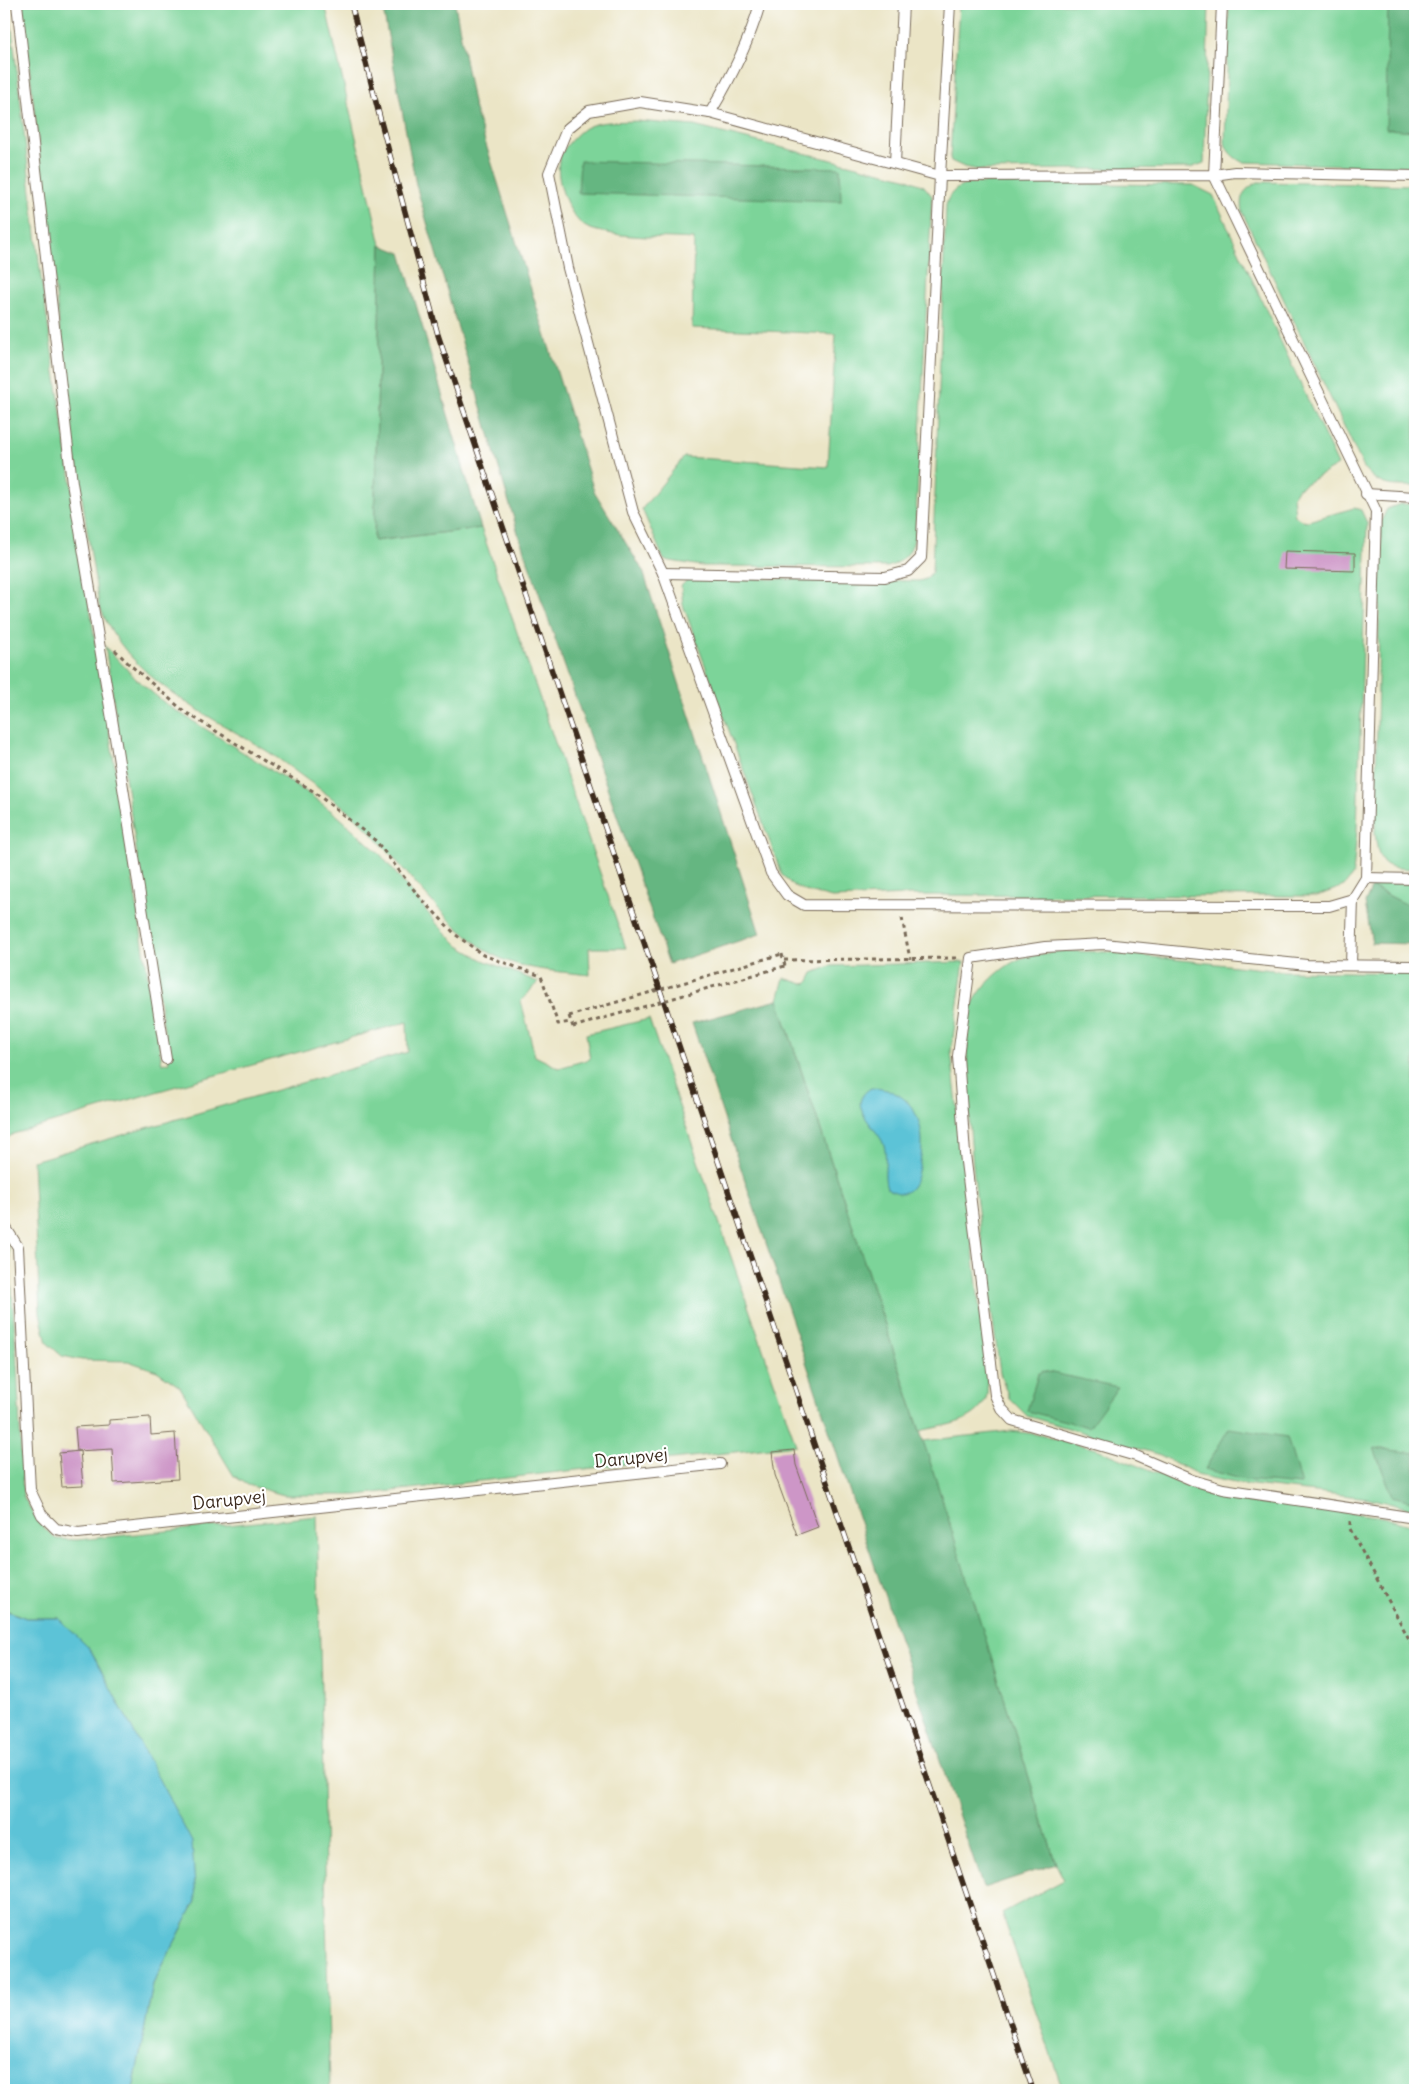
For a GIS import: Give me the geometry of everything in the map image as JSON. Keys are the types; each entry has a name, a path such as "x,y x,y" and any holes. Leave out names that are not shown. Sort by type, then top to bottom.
{"lane":[{"path":"17,4 72,483 166,1059"},
{"path":"710,113 728,82 752,30 760,4"},
{"path":"896,163 903,4"},
{"path":"663,573 885,577 908,570 921,558 950,4"},
{"path":"1222,4 1214,176 1366,494 1376,511 1366,878 1353,899 1351,965"},
{"path":"1353,899 1329,906 900,906 804,905 786,895 771,873 663,573 633,512 568,268 549,172 567,129 589,111 640,102 710,113 940,176 1214,176 1235,172 1415,176"},
{"path":"1366,494 1415,496"},
{"path":"1366,878 1415,879"},
{"path":"1415,966 1307,965 1104,944 1044,947 972,958 958,1056 965,1154 995,1395 1000,1408 1012,1420 1136,1456 1192,1480 1223,1489 1415,1518"},
{"name":"Darupvej","path":"4,1225 18,1247 30,1490 42,1515 56,1529 78,1533 720,1464"}],"path":[{"path":"97,631 128,663 185,712 313,791 376,841 418,895 456,935 482,955 540,976 558,1024 571,1022"},
{"path":"900,906 910,959"},
{"path":"782,954 784,960 786,966 572,1027 569,1016 782,954"},
{"path":"784,960 972,958"},
{"path":"1351,1508 1350,1528 1415,1650"}],"green space":[{"path":"4,4 9,4 41,278 96,648 162,1064 169,1062 105,646 136,679 167,705 305,791 338,816 380,854 437,924 459,946 483,960 538,982 521,1001 535,1056 559,1068 590,1059 586,1034 649,1019 796,1445 357,1495 284,1495 248,1485 234,1476 180,1387 157,1371 128,1361 82,1360 62,1356 47,1343 40,1314 33,1161 408,1052 407,1022 13,1134 4,1141"},
{"path":"22,4 325,4 381,245 374,541 481,528 626,948 589,948 590,975 523,966 487,951 468,937 433,903 385,848 347,810 273,755 170,691 128,654 112,631 99,605 72,435"},
{"path":"382,4 455,4 473,103 594,491 643,571 760,934 669,964 518,533 416,185"},
{"path":"959,4 1209,4 1204,163 1190,168 979,170 964,167 951,161"},
{"path":"1229,4 1415,4 1415,167 1242,162 1233,156 1225,143"},
{"path":"1388,4 1415,4 1415,131 1386,129"},
{"path":"637,121 694,126 905,178 924,186 932,196 915,535 912,546 899,562 888,567 702,566 664,560 642,509 684,457 828,467 836,334 692,328 694,239 611,234 588,228 581,223 569,207 561,186 558,165 562,153 574,137 591,125"},
{"path":"580,161 840,168 841,201 578,193"},
{"path":"1258,182 1415,185 1415,486 1386,484 1375,479 1364,468 1242,212 1242,197 1249,188"},
{"path":"979,183 1193,185 1213,195 1338,465 1298,488 1293,496 1295,516 1301,520 1308,521 1354,508 1361,510 1367,523 1357,829 1353,875 1344,886 1317,896 907,895 832,898 805,891 791,884 782,875 683,605 681,586 687,580 700,578 919,581 926,579 932,572 946,205 950,196 962,186"},
{"path":"381,245 401,253 481,528 374,541"},
{"path":"1400,504 1415,504 1415,869 1396,868 1385,863 1378,852 1375,833 1381,521 1387,509"},
{"path":"1379,883 1415,884 1415,909 1372,887"},
{"path":"1372,887 1415,909 1415,944 1372,943 1365,903"},
{"path":"1062,951 1107,952 1282,971 1415,973 1415,1510 1369,1498 1235,1483 1201,1476 1160,1455 1027,1416 1009,1398 1000,1373 976,1197 968,1082 968,1021 978,995 1008,965 1025,957"},
{"path":"964,962 951,1051 987,1376 987,1394 981,1407 966,1419 920,1431 778,1000 784,978 803,984 808,983 813,973 830,966"},
{"path":"778,1000 937,1483 1056,1864 983,1888 692,1023"},
{"path":"4,1240 9,1249 17,1363 23,1496 39,1523 56,1539 77,1540 317,1516 330,2090 133,2090 153,1984 196,1901 58,1618 26,1618 4,1609"},
{"path":"1043,1371 1118,1387 1089,1427 1027,1411 1038,1374"},
{"path":"1229,1428 1287,1437 1301,1485 1244,1480 1205,1469"},
{"path":"1011,1431 1035,1434 1097,1449 1206,1494 1383,1517 1415,1527 1415,2090 1063,2090 1002,1913 1064,1880 1056,1864 923,1441"},
{"path":"1374,1448 1415,1453 1415,1502 1392,1496"}],"water":[{"path":"871,1088 897,1094 907,1102 919,1122 922,1135 920,1162 915,1182 909,1191 903,1193 887,1188 884,1145 861,1109 860,1102 863,1095"},
{"path":"4,1610 26,1618 58,1618 90,1649 192,1842 196,1901 153,1984 133,2090 4,2090"}],"building":[{"path":"1285,551 1355,553 1355,571 1284,569"},
{"path":"150,1417 151,1435 175,1433 178,1479 114,1483 112,1449 77,1451 75,1427 109,1425 109,1420"},
{"path":"794,1450 796,1465 818,1527 797,1535 775,1475 772,1452"},
{"path":"80,1451 83,1486 62,1487 59,1453"}],"railway":[{"path":"351,4 438,335 1033,2090"}]}
